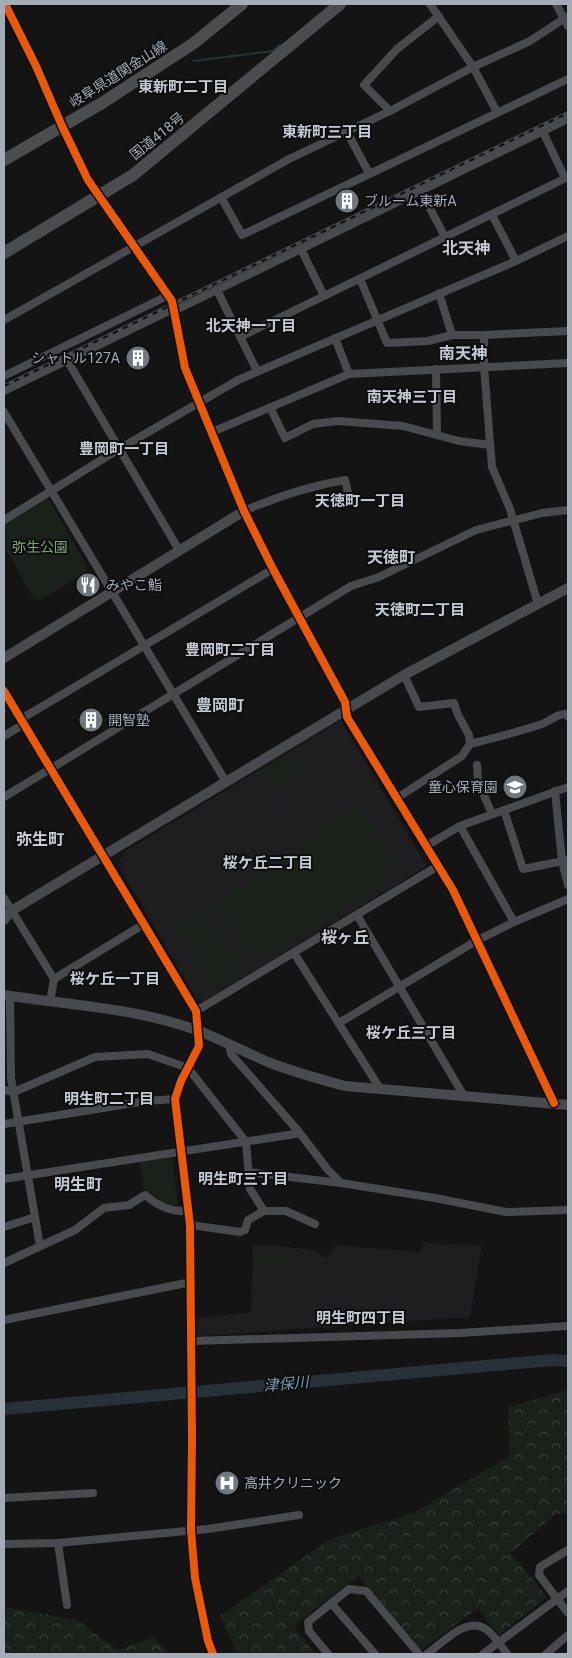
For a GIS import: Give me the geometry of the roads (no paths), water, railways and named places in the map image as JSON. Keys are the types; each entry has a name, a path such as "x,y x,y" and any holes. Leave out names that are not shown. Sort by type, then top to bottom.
{"highway":[{"name":"国道418号","path":"4,253 132,175 166,149 340,4"}],"main road":[{"name":"岐阜県道関金山線","path":"4,160 102,103 194,43 242,4"}],"street":[{"path":"5,4 36,66 88,180 169,295 174,309 185,368 244,511 345,702 347,717 453,890 554,1103"},
{"path":"430,4 473,67 497,112"},
{"path":"4,320 289,159 390,111 473,67 530,41 567,20 556,4"},
{"path":"390,111 364,85 397,49 439,16"},
{"path":"221,197 242,235 368,173 568,79"},
{"path":"4,391 174,309 180,308 568,119"},
{"path":"347,132 368,173"},
{"path":"240,337 567,178 543,132"},
{"path":"421,191 445,237"},
{"path":"492,215 516,260"},
{"path":"4,520 119,449 199,402 257,371 568,236"},
{"path":"302,248 324,296"},
{"path":"360,279 387,343 428,341 452,335 484,336 568,331"},
{"path":"217,290 257,371"},
{"path":"439,293 452,335"},
{"path":"4,376 169,295"},
{"path":"484,336 484,367 492,467 510,509 538,604"},
{"path":"335,338 349,374"},
{"path":"67,360 180,550"},
{"path":"212,432 349,374 568,363"},
{"path":"436,369 437,434"},
{"path":"270,407 285,438 313,424 338,421 403,426 459,441 490,445"},
{"path":"4,412 226,782"},
{"path":"4,658 258,504 320,484 345,480 348,493"},
{"path":"4,797 351,586 379,577 476,530 542,513 568,510"},
{"path":"4,736 23,722 144,646 273,569"},
{"path":"4,920 11,911 404,675 568,588"},
{"path":"397,798 462,756 470,744 469,734 458,715 454,703 420,707 404,675"},
{"path":"4,691 196,1011 200,1046 181,1081 176,1099 190,1211 192,1345 191,1530 196,1578 208,1640 213,1654"},
{"path":"470,744 544,723 562,714 567,714 568,717"},
{"path":"477,765 478,781 492,814"},
{"path":"426,846 460,826 568,786"},
{"path":"555,791 568,885"},
{"path":"504,810 523,869 565,860"},
{"path":"460,826 514,922"},
{"path":"196,1011 438,866"},
{"path":"4,898 54,979 50,1002"},
{"path":"340,1023 476,941 514,922 568,899"},
{"path":"356,915 464,1096"},
{"path":"54,979 144,924"},
{"path":"294,953 381,1090"},
{"path":"40,1246 11,1078 7,996 121,1012 168,1022 199,1031 270,1063 345,1086 568,1105"},
{"path":"230,1045 231,1054 341,1183"},
{"path":"4,1090 14,1092 95,1057 148,1054 188,1068 246,1142 250,1189 264,1211"},
{"path":"4,1124 146,1101 176,1099"},
{"path":"4,1179 246,1142 299,1132"},
{"path":"248,1172 341,1183 506,1212 568,1210"},
{"path":"4,1263 75,1230 104,1208 129,1205 145,1195 155,1204 179,1212 190,1211"},
{"path":"190,1225 240,1232 245,1230 248,1220 252,1216 264,1211 286,1210 315,1224"},
{"path":"4,1226 35,1216"},
{"path":"4,1320 191,1282"},
{"path":"192,1345 460,1333 568,1326"},
{"path":"4,1498 93,1494"},
{"path":"4,1544 58,1543 208,1529 299,1515"},
{"path":"58,1543 67,1605"},
{"path":"568,1550 540,1567 539,1575 568,1613"},
{"path":"328,1654 309,1631 308,1622 349,1589 366,1591 419,1654"},
{"path":"483,1654 568,1591"},
{"path":"332,1603 374,1654"},
{"path":"427,1654 461,1628 475,1625 485,1628 508,1654"},
{"path":"546,1654 568,1635"}],"waterway":[{"path":"193,61 273,51 280,45"},
{"name":"津保川","path":"4,1409 553,1360 568,1361"}],"railway":[{"path":"4,386 568,113"}],"place":[{"name":"ブルーム東新A","path":"347,201"},
{"name":"シャトル127A","path":"138,358"},
{"name":"みやこ鮨","path":"88,585"},
{"name":"開智塾","path":"91,720"},
{"name":"童心保育園","path":"515,787"},
{"name":"高井クリニック","path":"227,1483"}],"district":[{"name":"東新町二丁目","path":"183,87"},
{"name":"東新町三丁目","path":"327,132"},
{"name":"北天神","path":"466,248"},
{"name":"北天神一丁目","path":"251,326"},
{"name":"南天神","path":"463,353"},
{"name":"南天神三丁目","path":"412,397"},
{"name":"豊岡町一丁目","path":"124,449"},
{"name":"天徳町一丁目","path":"360,501"},
{"name":"天徳町","path":"391,557"},
{"name":"天徳町二丁目","path":"420,610"},
{"name":"豊岡町二丁目","path":"230,650"},
{"name":"豊岡町","path":"220,705"},
{"name":"弥生町","path":"40,839"},
{"name":"桜ケ丘二丁目","path":"268,863"},
{"name":"桜ヶ丘","path":"345,937"},
{"name":"桜ケ丘一丁目","path":"115,979"},
{"name":"桜ケ丘三丁目","path":"411,1033"},
{"name":"明生町二丁目","path":"109,1099"},
{"name":"明生町三丁目","path":"243,1179"},
{"name":"明生町","path":"78,1184"},
{"name":"明生町四丁目","path":"361,1318"}],"park label":[{"name":"弥生公園","path":"40,547"}]}
